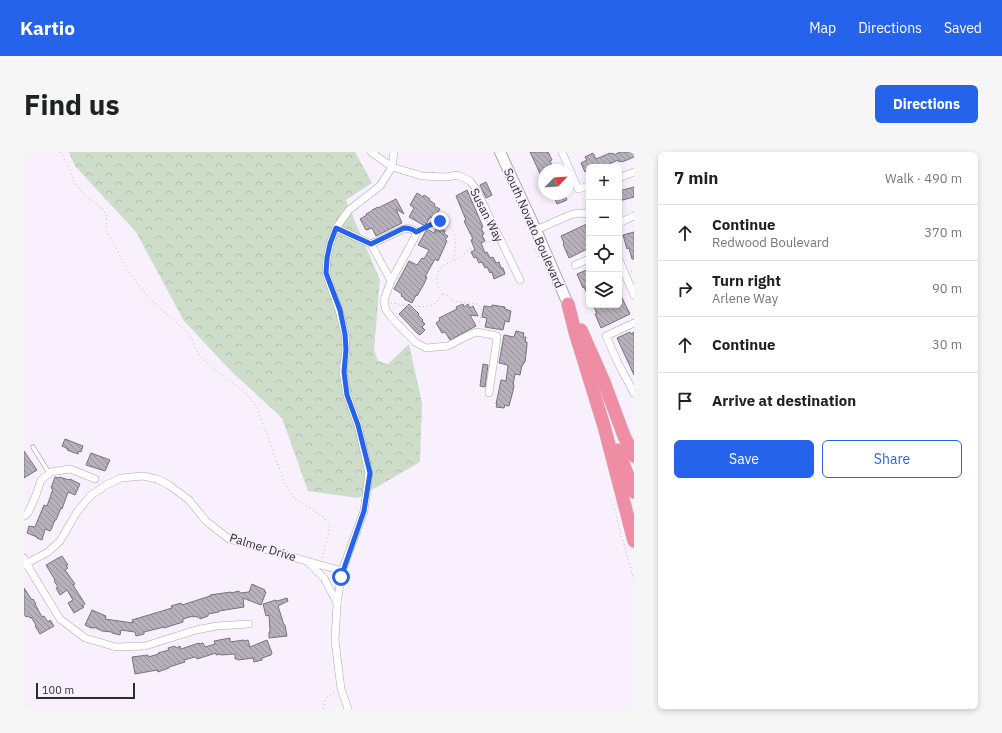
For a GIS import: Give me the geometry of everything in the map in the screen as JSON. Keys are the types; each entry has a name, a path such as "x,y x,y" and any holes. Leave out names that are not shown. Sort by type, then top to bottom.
{"highway":[{"path":"568,304 607,437 634,541"},
{"path":"568,304 590,348 624,436 634,456"},
{"path":"587,370 634,492"},
{"path":"611,400 634,442"}],"main road":[{"name":"South Novato Boulevard","path":"500,152 568,304"}],"street":[{"name":"Susan Way","path":"371,152 392,167 422,176 446,177 458,175 470,181 476,190 520,280"},
{"path":"348,709 341,689 335,640 337,604 342,571 364,511 370,473 358,425 347,395 344,372 346,350 345,334 340,310 326,273 327,258 336,228 349,210 380,186 392,167 394,152"},
{"path":"562,152 578,189 586,187"},
{"path":"622,177 634,172"},
{"path":"536,230 570,215 579,213 586,214"},
{"path":"622,222 634,216"},
{"path":"336,228 371,244 391,281"},
{"path":"371,244 404,228 408,228 416,232 415,238 391,281 384,302 386,310 415,342 426,348 448,346 477,332 497,336 489,393"},
{"path":"575,265 586,260"},
{"path":"622,267 634,295"},
{"path":"634,323 606,336 618,363 634,392"},
{"path":"24,516 28,513 41,480 49,473 70,469 96,479"},
{"name":"Palmer Drive","path":"25,562 48,552 60,541 90,496 106,485 121,478 144,476 157,479 169,485 189,500 206,521 229,539 342,571"},
{"path":"308,561 324,578 337,604"},
{"path":"25,562 60,619 85,638 116,647 145,646 196,630 217,626 248,624"}],"lane":[{"path":"32,447 49,473"}],"path":[{"path":"60,152 75,183 85,196 102,208 107,216 106,230 125,265 139,286 152,301 186,331 200,355 216,371 248,396 258,408 285,484 294,499 324,517 330,526 320,565"},
{"path":"416,232 440,221 448,225 453,230 456,246 454,260"},
{"path":"477,332 481,309 480,306 478,304 453,301 447,295 442,294 436,281 438,272 444,265 458,258 469,250 486,243 500,240"},
{"path":"392,303 424,307 437,301 442,294"},
{"path":"324,709 326,698 341,689"}],"green space":[{"path":"69,152 355,152 372,183 346,200 380,280 374,350 378,361 388,364 409,344 422,403 420,462 358,498 308,491 282,418 232,372 184,321 136,232 75,166"}],"building":[{"path":"530,152 548,152 552,160 550,161 551,164 538,164 538,169"},
{"path":"620,152 632,152 634,157 622,162 619,162 618,160 609,164 586,164 585,172 581,163 587,160 585,157 593,153 596,159 610,153 613,153 614,155"},
{"path":"486,182 492,195 486,198 480,185"},
{"path":"634,187 634,197 622,200 622,190"},
{"path":"467,190 483,227 481,228 484,234 482,235 485,241 481,243 485,253 487,252 490,258 493,257 496,263 499,262 505,274 494,279 492,272 490,273 487,267 485,268 482,262 479,263 471,252 475,250 471,240 473,239 464,221 466,220 456,196"},
{"path":"417,193 430,199 429,200 435,204 434,206 440,209 434,219 430,217 425,226 409,217 414,208 410,205"},
{"path":"396,199 404,214 396,209 402,223 376,236 372,228 366,230 360,219 372,210"},
{"path":"555,200 567,200 557,204"},
{"path":"586,224 586,250 569,258 561,236"},
{"path":"437,227 445,231 444,234 448,236 445,240 447,241 438,261 435,259 425,277 427,277 424,284 412,303 404,299 405,298 401,296 402,294 394,289 409,261 417,265 422,258 424,259 429,250 418,245 427,229 434,233"},
{"path":"634,232 634,259 632,259 623,235"},
{"path":"586,270 586,291 584,287 583,288 577,274"},
{"path":"622,298 630,314 601,328 595,314 597,314 594,308 622,308"},
{"path":"409,304 419,314 418,315 425,324 422,327 425,330 420,335 399,314"},
{"path":"463,304 464,307 468,304 470,308 473,306 478,316 470,315 476,326 450,340 445,332 442,333 436,323 440,320 439,318 457,309 456,307"},
{"path":"492,305 505,307 505,309 511,311 509,322 505,321 503,330 485,327 487,318 482,317 484,306 492,307"},
{"path":"516,331 524,333 523,337 526,337 525,342 527,342 527,345 525,362 522,365 520,375 515,374 509,406 505,405 504,408 496,407 501,380 506,381 508,365 499,363 504,335 514,337"},
{"path":"630,332 631,334 634,332 634,375 617,338"},
{"path":"483,364 488,365 485,387 480,386"},
{"path":"65,439 83,446 81,452 79,451 78,454 67,450 68,449 62,446"},
{"path":"24,451 37,470 24,478"},
{"path":"91,453 110,460 105,471 86,465"},
{"path":"55,477 70,479 80,484 75,495 68,492 62,509 61,508 51,530 45,529 42,540 27,533 29,526 35,527 44,505 47,506 53,489 51,488"},
{"path":"62,556 68,565 66,566 68,568 65,570 75,584 73,585 85,604 82,606 84,607 74,613 68,603 73,600 67,590 60,595 56,588 58,587 54,581 55,580 46,565"},
{"path":"252,584 265,590 264,591 266,592 261,605 243,598 244,607 208,614 208,616 200,619 199,617 193,616 183,619 183,622 144,632 144,634 136,636 135,632 121,630 120,635 102,631 94,627 91,628 85,625 92,610 106,616 105,619 133,623 132,620 172,608 171,606 181,603 182,605 210,595 239,591 240,593 249,592"},
{"path":"24,588 32,600 33,599 42,617 44,616 48,622 50,620 54,626 40,634 31,617 26,617 24,614"},
{"path":"287,598 288,601 278,606 285,625 287,636 269,638 269,615 266,616 263,604"},
{"path":"230,638 230,642 248,640 250,647 267,640 272,653 271,655 262,658 262,660 254,662 253,658 238,660 235,659 235,654 216,655 216,653 197,659 195,657 184,660 185,662 158,672 157,670 135,674 132,657 148,655 148,657 169,650 168,648 175,646 176,648 180,646 181,649 203,643 205,647 215,644 214,641"}],"route":[{"path":"341,577 364,511 370,473 358,425 347,395 344,372 346,350 345,334 340,310 326,273 330,244 336,228 371,244 404,228 408,228 416,232 440,221"}]}
